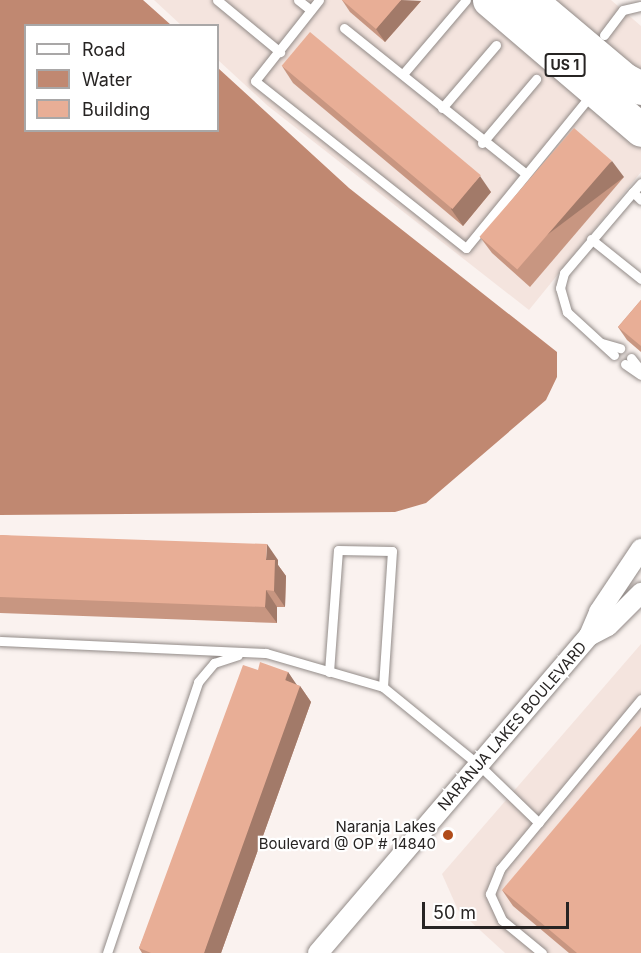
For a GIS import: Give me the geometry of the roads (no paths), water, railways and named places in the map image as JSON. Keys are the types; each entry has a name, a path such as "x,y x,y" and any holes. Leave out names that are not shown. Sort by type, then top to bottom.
{"highway":[{"name":"US 1","path":"489,0 641,130"},
{"path":"530,0 624,79 641,88"},
{"path":"564,0 616,15 641,66"}],"street":[{"name":"NARANJA LAKES BOULEVARD","path":"318,953 589,636 599,612 641,549"},
{"name":"NARANJA LAKES BOULEVARD","path":"589,636 608,626 641,592"}],"lane":[{"path":"217,0 280,52"},
{"path":"298,0 310,10"},
{"path":"319,0 255,81 466,248 595,91"},
{"path":"403,74 466,0"},
{"path":"616,15 641,6"},
{"path":"344,28 403,74 482,142 526,174"},
{"path":"442,108 496,45"},
{"path":"482,142 536,79"},
{"path":"617,351 601,343 567,312 560,288 564,273 641,183"},
{"path":"633,192 641,200"},
{"path":"591,239 641,279"},
{"path":"628,361 641,373"},
{"path":"329,672 338,550 392,551 383,687"},
{"path":"0,641 266,653 383,687 478,765 539,823"},
{"path":"107,953 198,682 214,663 246,652"},
{"path":"542,953 502,920 490,894 500,869 641,699"}],"water":[{"path":"0,0 143,0 170,24 24,24 24,132 219,132 219,69 349,188 557,352 557,377 546,400 426,503 395,512 0,515"}],"place":[{"name":"Naranja Lakes Boulevard @ OP # 14840","path":"448,835"}]}
